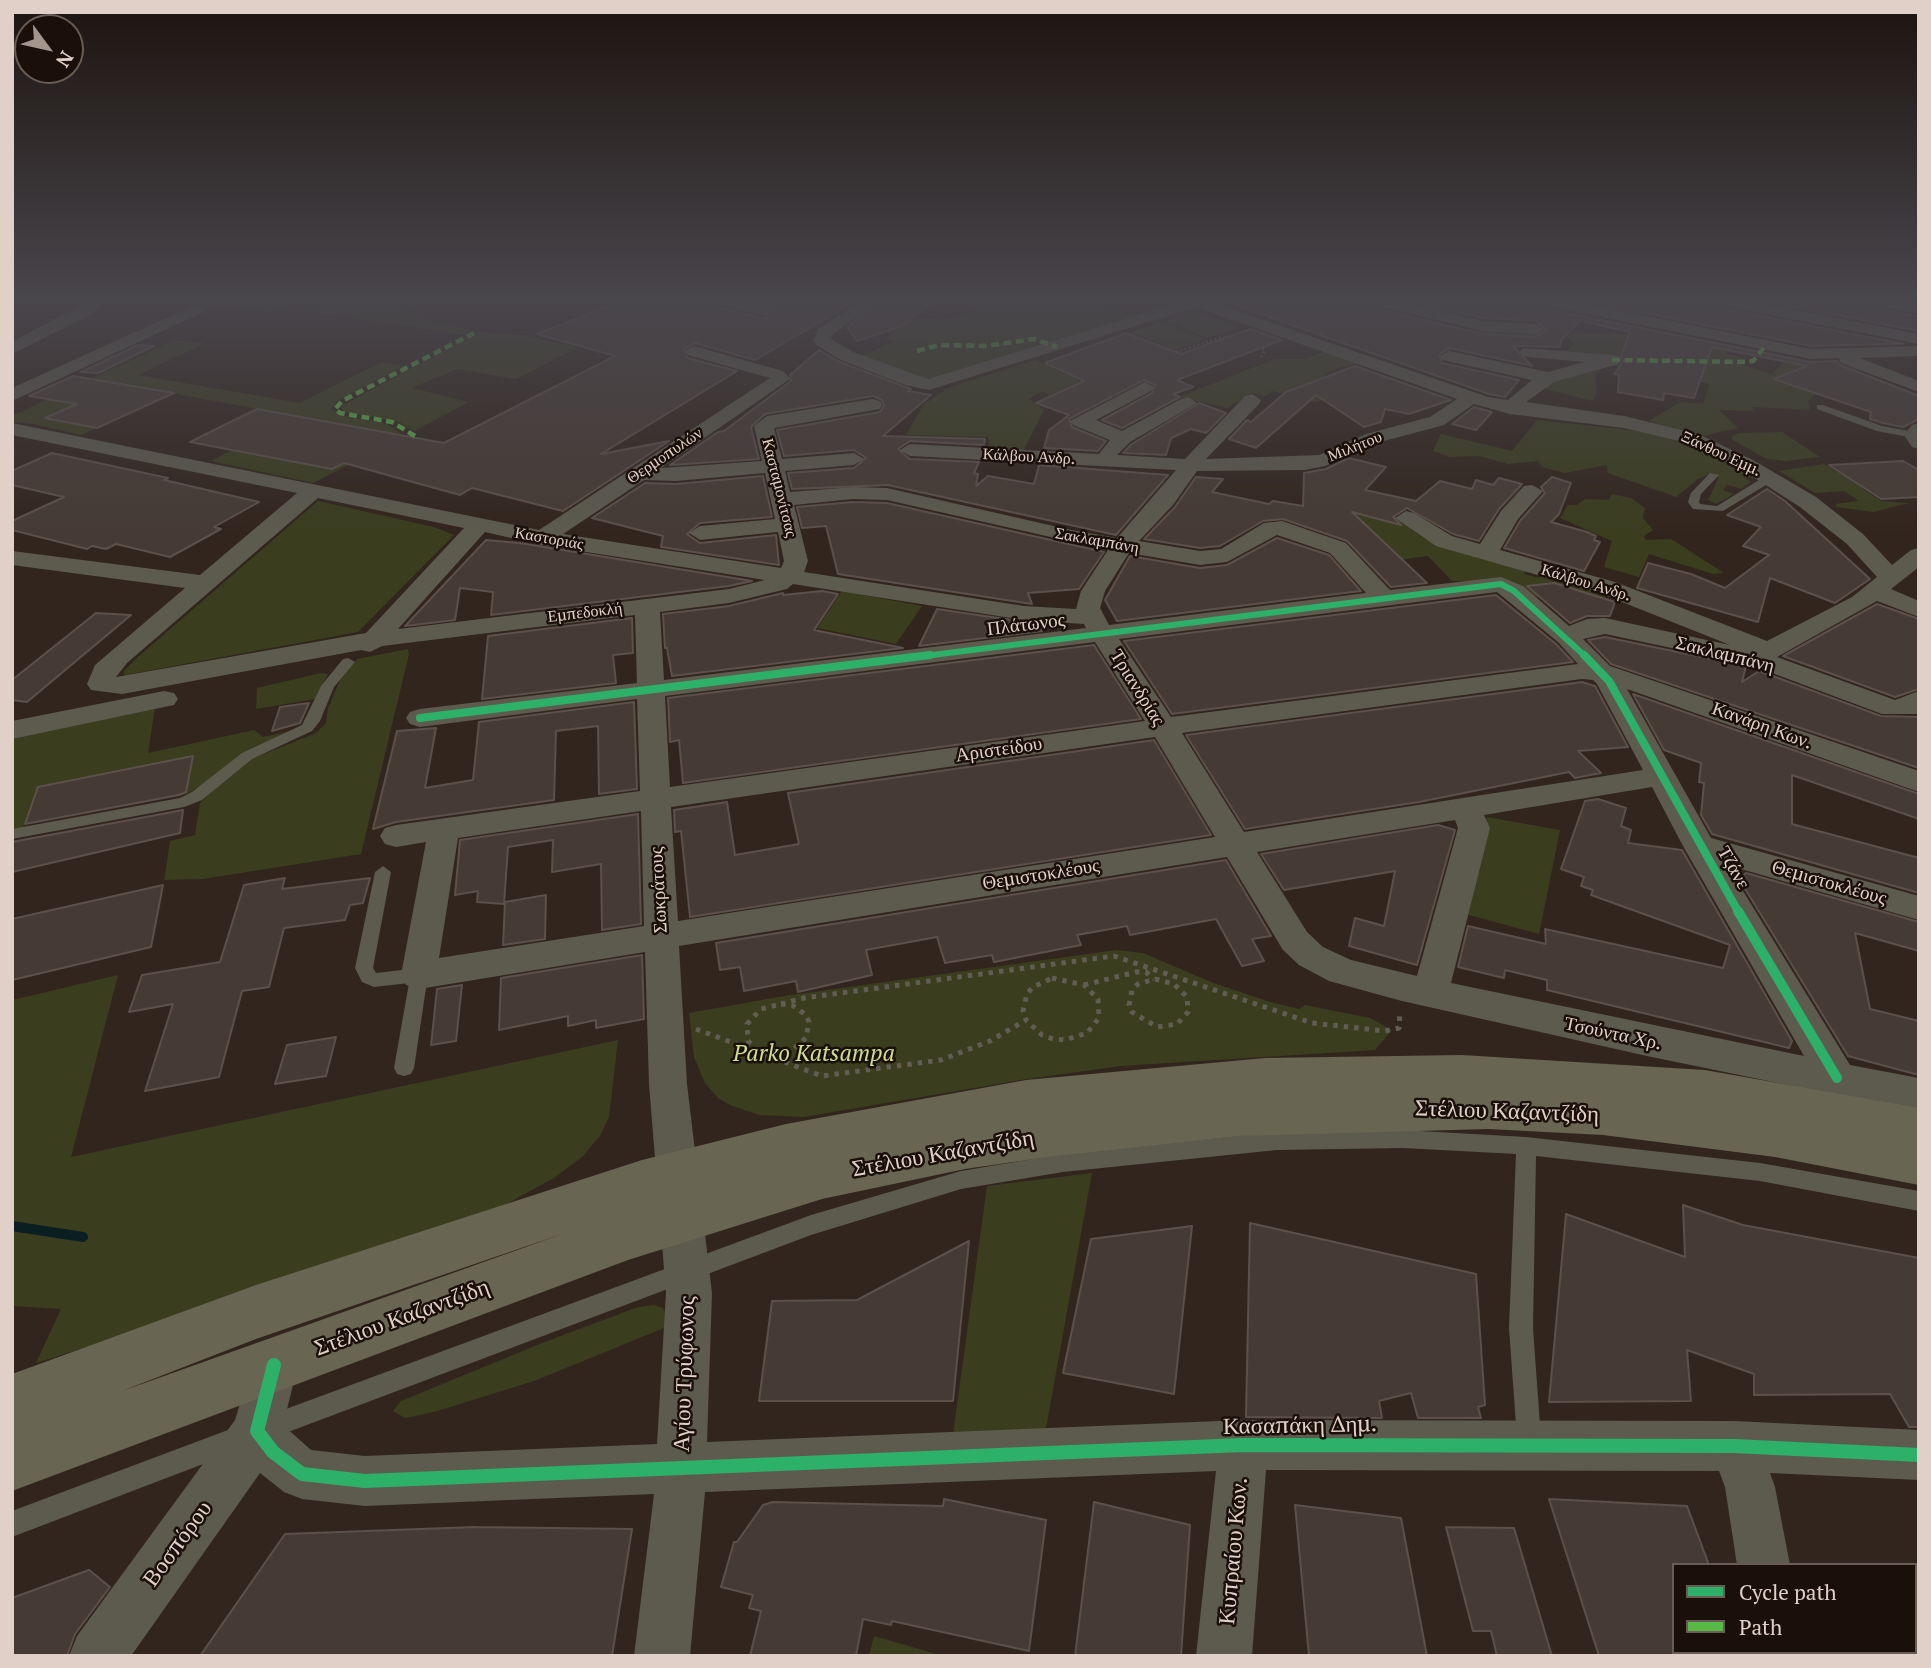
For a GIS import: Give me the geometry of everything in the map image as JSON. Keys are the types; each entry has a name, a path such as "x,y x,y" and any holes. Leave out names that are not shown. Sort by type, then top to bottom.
{"main road":[{"name":"Στέλιου Καζαντζίδη","path":"12,1404 256,1312 679,1196 887,1124 1026,1100 1155,1086 1304,1076 1462,1075 1655,1086 1750,1098 1919,1129"},
{"name":"Στέλιου Καζαντζίδη","path":"12,1461 564,1257 679,1196 821,1176 965,1147 1077,1131 1240,1115 1397,1124 1488,1108 1603,1114 1775,1135 1919,1163"}],"street":[{"path":"12,395 45,380"},
{"name":"Θερμοπυλών","path":"542,538 780,380"},
{"path":"914,380 929,385 946,380"},
{"name":"Ξάνθου Εμμ.","path":"1419,380 1510,408 1609,419 1671,431 1713,448 1774,480 1843,528 1884,585"},
{"path":"1510,408 1525,391 1545,380"},
{"path":"1900,380 1919,387"},
{"path":"1122,438 1080,421 1144,387"},
{"name":"Μιλήτου","path":"1190,465 1319,461 1373,438 1437,421 1471,398"},
{"path":"1096,625 1089,599 1122,546 1165,500 1190,465 1252,400"},
{"path":"1099,461 1122,438 1188,403"},
{"name":"Κασταμονίτσας","path":"790,576 796,561 764,426 767,422 873,405"},
{"name":"Καστοριάς","path":"13,430 542,538 1096,625"},
{"name":"Κάλβου Ανδρ.","path":"910,450 1190,465"},
{"path":"638,473 676,475 854,458"},
{"path":"1486,554 1509,516 1532,491"},
{"path":"12,558 204,583 312,492"},
{"name":"Σακλαμπάνη","path":"782,499 853,493 887,494 1122,546 1214,558 1235,551 1272,528 1282,528 1338,548 1383,597"},
{"name":"Κάλβου Ανδρ.","path":"1406,518 1437,539 1616,590 1761,654"},
{"path":"700,533 788,524"},
{"path":"12,730 348,662 376,639 478,526"},
{"path":"1761,654 1884,585 1919,555"},
{"name":"Εμπεδοκλή","path":"204,583 110,665 101,676 101,684 122,685 376,639 748,593 778,584 790,576"},
{"name":"Πλάτωνος","path":"420,718 1096,625 1501,584 1514,591 1567,637 1603,673"},
{"path":"1884,585 1919,610"},
{"name":"Σωκράτους","path":"646,606 665,1016 679,1196"},
{"name":"Τριανδρίας","path":"1096,625 1124,663 1295,942 1311,956"},
{"name":"Σακλαμπάνη","path":"1567,637 1587,627 1601,625 1761,654 1892,708 1905,709 1919,699"},
{"name":"Αριστείδου","path":"396,836 1538,675 1582,671 1603,673"},
{"name":"Τζάνε","path":"1603,673 1663,776 1699,846 1837,1078"},
{"name":"Κανάρη Κων.","path":"1603,673 1919,782"},
{"name":"Θεμιστοκλέους","path":"419,975 1663,776"},
{"path":"1416,990 1472,834 1472,823 1465,808"},
{"path":"419,975 444,829"},
{"name":"Θεμιστοκλέους","path":"1699,846 1919,908"},
{"name":"Τσούντα Χρ.","path":"1311,956 1342,971 1416,990 1647,1041 1919,1095"},
{"name":"Αγίου Τρύφωνος","path":"662,1656 674,1570 688,1352 687,1272 679,1196"},
{"name":"Βοσπόρου","path":"97,1656 234,1468 257,1431 274,1365"},
{"name":"Κασαπάκη Δημ.","path":"257,1431 289,1467 302,1474 365,1481 1243,1445 1734,1446 1919,1455"},
{"name":"Κυπραίου Κων.","path":"1224,1656 1243,1445"},
{"path":"1734,1446 1749,1487 1764,1563"}],"lane":[{"path":"1820,407 1880,429 1917,436"},
{"path":"1714,475 1696,493 1693,502 1697,507 1718,509 1763,482 1774,480"},
{"path":"12,834 184,802 197,796 247,755 307,728 313,722 328,686 348,662"},
{"path":"383,872 365,971 374,980 419,975 404,1068"},
{"path":"12,1524 862,1207 961,1180 1063,1163 1219,1145 1309,1139 1397,1124 1526,1146 1760,1172 1919,1201"},
{"path":"1526,1146 1521,1328 1529,1444"}],"path":[{"path":"781,1004 792,1005 806,1015 809,1022 806,1038 792,1051 782,1054 762,1053 748,1041 747,1024 761,1009 804,998 1097,956 1125,958 1312,1023 1385,1031 1399,1028 1416,990"},
{"path":"1084,985 1146,972 1155,979 1174,984 1187,997 1188,1012 1177,1024 1157,1027 1139,1019 1129,1005 1132,990 1138,984 1155,979"},
{"path":"1174,984 1178,977"},
{"path":"1052,978 1074,980 1084,985 1098,999 1101,1009 1095,1027 1087,1033 1065,1040 1042,1035 1026,1020 1024,1002 1033,986 1052,978"},
{"path":"665,1016 822,1076 861,1073 955,1056 1026,1020"}],"green space":[{"path":"89,380 166,380 300,403 346,380 378,380 337,401 331,409 343,416 387,424 404,436 313,483 211,461 233,450 332,469 393,434 123,384 46,418 97,428 81,435 34,424 12,422 12,416"},
{"path":"390,380 431,380 412,388 469,402 414,431 397,421 344,412 340,407"},
{"path":"973,380 1080,381 1050,395 1041,392 1029,399 1044,410 1022,453 990,452 988,437 906,435 923,405 948,388"},
{"path":"1222,380 1325,380 1353,390 1315,402 1272,391 1266,396 1251,393 1227,408 1180,397"},
{"path":"1555,380 1596,380 1597,393 1593,401 1541,388 1540,385"},
{"path":"1688,380 1820,380 1826,385 1808,401 1810,410 1752,407 1755,411 1719,410 1738,428 1698,437 1649,421 1680,402 1703,404 1710,384"},
{"path":"1537,420 1669,434 1728,461 1754,479 1740,474 1751,482 1741,489 1727,485 1723,490 1734,494 1716,504 1708,500 1719,477 1712,473 1698,479 1676,497 1608,473 1607,465 1565,473 1542,467 1538,461 1508,464 1479,456 1450,457 1433,451 1441,434 1512,451"},
{"path":"1782,432 1820,457 1785,461 1767,459 1733,440 1732,436 1739,433"},
{"path":"1824,464 1841,474 1887,486 1861,488 1881,501 1909,503 1873,512 1837,507 1835,504 1859,501 1844,491 1815,493 1779,471"},
{"path":"1612,494 1631,498 1645,508 1643,518 1653,530 1644,536 1646,540 1671,539 1724,573 1713,574 1649,554 1639,577 1604,567 1612,541 1560,518 1568,505 1577,505 1585,499 1609,500"},
{"path":"1310,499 1392,516 1425,539 1526,569 1524,574 1539,578 1542,573 1618,595 1592,600 1540,594 1536,599 1502,581 1452,581 1428,556 1398,560"},
{"path":"318,501 434,527 454,535 358,632 125,675 123,672 139,656"},
{"path":"842,591 922,606 896,644 817,628"},
{"path":"408,649 361,854 203,879 164,880 170,841 195,835 200,803 223,781 249,760 316,733 326,723 328,708 341,678 357,659"},
{"path":"321,673 328,674 315,699 256,709 257,688"},
{"path":"155,707 148,753 254,730 263,737 295,730 185,795 192,757 38,787 23,828 12,828 12,736"},
{"path":"1487,817 1560,830 1539,934 1462,913"},
{"name":"Parko Katsampa","path":"1116,950 1143,953 1211,982 1270,1002 1299,1009 1305,1005 1370,1018 1392,1030 1375,1050 1121,1066 804,1117 759,1115 730,1105 718,1098 705,1083 694,1057 689,1013 784,996"},
{"path":"118,975 71,1157 618,1040 609,1117 600,1136 582,1157 554,1178 501,1207 319,1274 36,1363 61,1309 12,1306 12,1000"},
{"path":"1092,1173 1045,1434 953,1434 987,1186"},
{"path":"654,1305 663,1308 668,1318 664,1328 534,1381 434,1412 405,1418 393,1411 401,1401 542,1343 638,1307"},
{"path":"874,1636 943,1656 869,1656"}],"building":[{"path":"65,380 96,380 174,393 97,428 45,418 77,404 29,396"},
{"path":"568,380 723,380 601,454 669,441 563,511 472,488 460,495 344,463 332,469 190,442 257,409 444,443"},
{"path":"887,380 911,389 908,391 931,395 883,436 985,439 984,445 910,441 898,449 910,459 979,462 974,473 978,474 976,486 988,476 1034,484 1039,465 1168,475 1116,535 888,485 792,489 788,473 854,468 866,458 854,450 784,456 777,430 880,412 884,406 882,400 873,396 765,414 751,427 759,459 670,465 718,432 724,431 791,381"},
{"path":"1081,380 1177,380 1193,387 1173,394 1180,397 1122,428 1102,420 1152,393 1155,385 1144,380 1069,419 1072,427 1106,441 1098,451 1044,448 1049,430 1069,415 1036,403 1084,381"},
{"path":"1318,380 1394,380 1451,400 1409,414 1385,409 1381,422 1364,427 1316,395 1256,448 1229,439 1247,420 1251,422 1286,392"},
{"path":"1449,380 1519,380 1505,397"},
{"path":"1619,380 1700,380 1694,398 1664,393 1663,400 1618,392"},
{"path":"1776,380 1878,380 1919,396 1919,419 1903,427 1870,419 1871,412"},
{"path":"1199,403 1226,413 1206,433 1191,429 1171,438 1166,455 1123,453 1132,444"},
{"path":"1474,407 1492,412 1476,430 1452,424"},
{"path":"52,453 168,478 164,480 259,502 214,527 221,529 170,557 116,544 106,549 92,546 87,549 12,530 12,521 64,497 12,485 12,471"},
{"path":"1349,458 1386,467 1365,490 1416,501 1440,481 1472,489 1476,480 1493,485 1499,478 1522,484 1499,509 1479,541 1453,534 1407,508 1393,517 1401,525 1352,512 1427,583 1391,587 1347,541 1283,519 1263,521 1220,546 1200,548 1144,539 1175,507 1196,477 1223,479 1212,492 1269,504 1273,501 1303,506 1304,473 1326,469"},
{"path":"1903,461 1919,470 1919,497 1881,499 1829,465"},
{"path":"763,476 772,517 700,523 687,534 700,543 776,535 779,565 661,547 663,536 592,518 645,483 676,484"},
{"path":"1552,477 1571,483 1559,514 1551,522 1587,532 1596,536 1594,540 1600,542 1584,571 1504,548 1520,521 1545,493 1541,487"},
{"path":"1767,489 1785,501 1870,579 1835,603 1770,578 1758,622 1637,588 1648,563 1691,574 1725,588 1769,555 1743,546 1761,527 1727,515"},
{"path":"853,502 887,503 1104,552 1079,589 1028,593 1032,604 838,574 826,526 802,528 797,507"},
{"path":"1277,538 1329,555 1361,591 1117,621 1105,600 1130,556 1200,568 1227,565"},
{"path":"486,540 520,543 752,581 491,615 493,592 460,588 455,620 405,626"},
{"path":"1554,583 1615,602 1610,616 1587,616 1570,623 1527,586"},
{"path":"822,591 838,594 814,630 903,648 672,676 665,648 663,614 729,606 783,593"},
{"path":"1496,595 1556,644 1573,662 1172,714 1124,641"},
{"path":"1877,604 1919,619 1919,689 1895,697 1783,656"},
{"path":"937,609 1039,624 1042,631 919,646"},
{"path":"96,613 131,615 27,702 12,700 12,680"},
{"path":"632,618 633,653 613,655 616,683 482,699 488,636"},
{"path":"1605,637 1746,666 1742,682 1759,671 1881,716 1919,717 1919,768 1611,664 1588,640"},
{"path":"1094,645 1141,719 683,783 679,740 670,742 668,698"},
{"path":"1582,682 1595,686 1628,747 1578,751 1601,773 1575,778 1569,772 1419,802 1245,829 1186,735"},
{"path":"1633,694 1919,794 1919,819 1792,775 1792,824 1919,858 1919,893 1712,834 1701,815 1704,783 1699,782 1701,763 1664,750"},
{"path":"634,702 637,789 599,794 598,726 556,731 554,800 396,822 373,829 397,731 436,728 425,788 473,780 479,722"},
{"path":"309,703 300,723 272,731 280,707"},
{"path":"1154,740 1211,835 690,917 681,831 675,832 674,810 727,802 735,855 799,844 788,793"},
{"path":"193,756 186,792 179,795 25,824 38,787"},
{"path":"1598,799 1626,808 1621,826 1631,830 1628,843 1682,850 1792,1041 1789,1048 1547,990 1547,980 1505,970 1504,978 1458,967 1468,926 1546,944 1545,929 1723,968 1730,945 1591,895 1593,890 1581,886 1584,877 1561,869 1585,801"},
{"path":"183,810 180,833 12,872 12,842"},
{"path":"638,814 641,924 602,930 601,864 552,872 553,840 508,847 504,904 477,902 478,891 455,895 460,840"},
{"path":"1438,825 1455,830 1417,965 1349,946 1355,918 1384,926 1395,871 1284,890 1261,854"},
{"path":"1226,860 1271,936 1252,939 1264,961 1242,966 1216,919 1130,935 1127,926 1077,935 1081,945 994,962 992,955 945,963 937,937 866,950 872,975 798,992 796,981 744,991 740,967 720,970 716,943"},
{"path":"1746,873 1919,922 1919,951 1855,933 1870,1009 1919,1021 1919,1075 1848,1056 1739,879"},
{"path":"285,878 282,889 370,878 363,903 350,905 345,920 284,928 269,987 242,991 219,1077 145,1091 173,1004 129,1012 142,975 220,962 244,885"},
{"path":"163,885 151,947 12,980 12,919"},
{"path":"546,895 545,939 503,945 505,902"},
{"path":"642,955 644,1019 596,1028 596,1020 568,1026 568,1016 499,1030 501,978"},
{"path":"462,985 456,1041 431,1045 437,989"},
{"path":"336,1037 326,1076 275,1084 287,1045"},
{"path":"1683,1205 1743,1225 1919,1258 1919,1427 1909,1427 1890,1394 1754,1395 1754,1374 1687,1350 1691,1401 1549,1402 1566,1214 1685,1257"},
{"path":"1250,1223 1476,1274 1485,1405 1478,1407 1481,1418 1418,1418 1411,1393 1379,1401 1382,1418 1246,1417"},
{"path":"1192,1226 1174,1394 1063,1373 1091,1239"},
{"path":"969,1241 953,1401 759,1401 772,1301 857,1300"},
{"path":"944,1499 1046,1520 1029,1651 892,1621 891,1625 863,1619 856,1656 750,1656 761,1611 749,1608 753,1595 721,1587 734,1542 737,1542 763,1505 773,1502 943,1506"},
{"path":"1549,1499 1687,1506 1708,1563 1672,1563 1674,1656 1599,1656"},
{"path":"1094,1502 1190,1525 1181,1656 1075,1656"},
{"path":"1295,1505 1401,1518 1427,1656 1309,1656"},
{"path":"475,1527 632,1529 612,1656 200,1656 285,1534"},
{"path":"1446,1527 1514,1528 1552,1656 1497,1656 1491,1631 1473,1631"},
{"path":"89,1570 110,1587 75,1634 67,1656 12,1656 12,1598"}],"waterway":[{"path":"12,1226 83,1237"}],"marked path":[{"path":"383,380 342,401 335,409 340,413 392,422 415,436"}],"cycle path":[{"path":"420,718 1501,584 1514,591 1567,637 1609,681 1699,846 1837,1078"},
{"path":"274,1365 257,1431 273,1452 302,1474 365,1481 1243,1445 1734,1446 1919,1455"}]}
